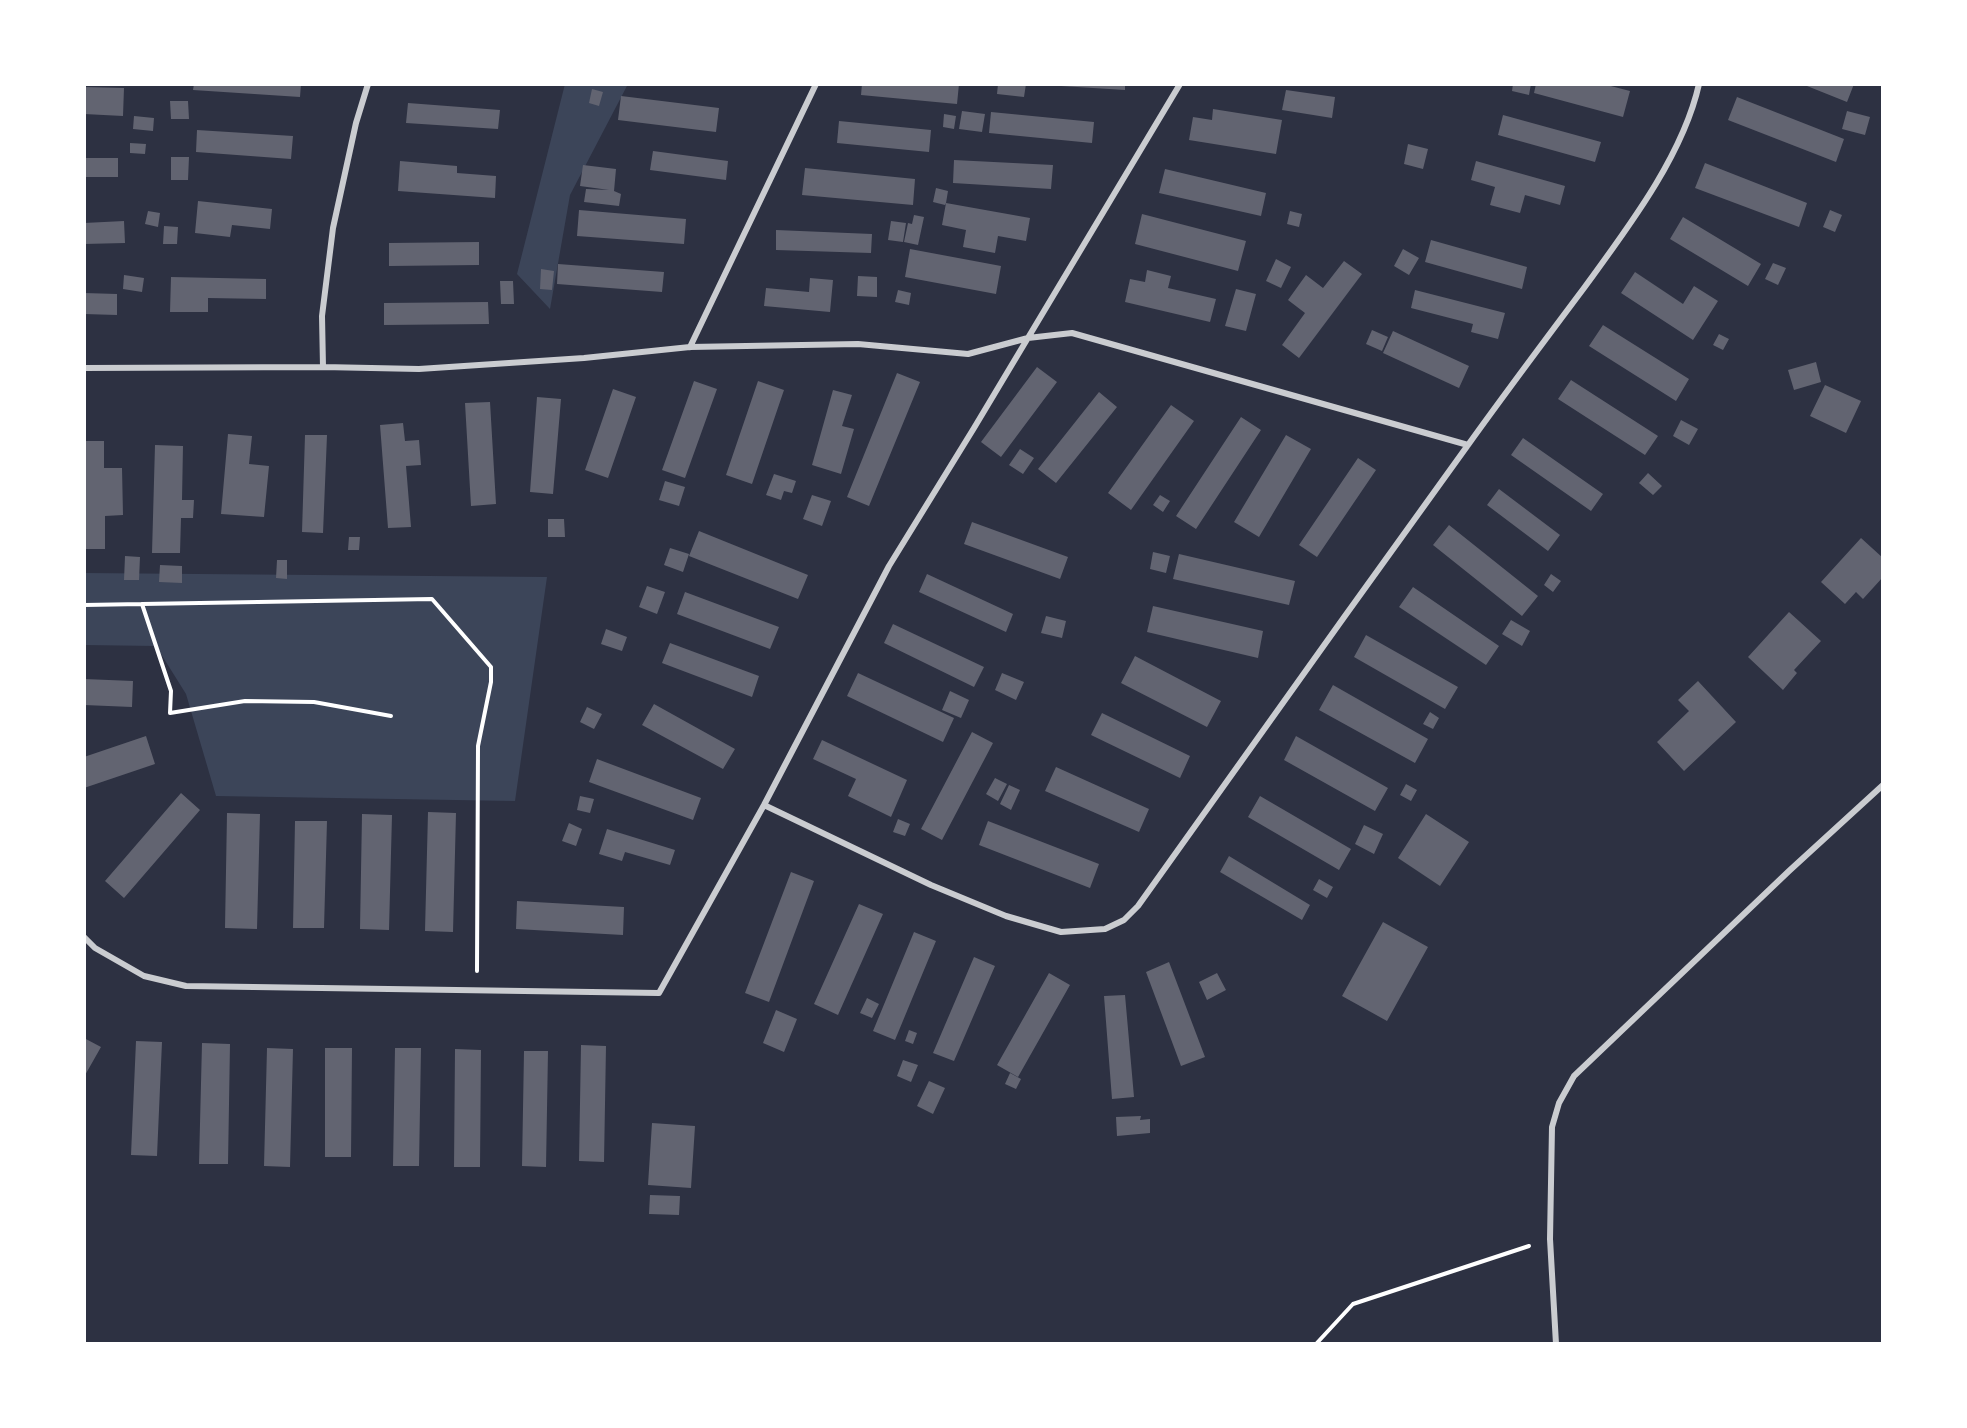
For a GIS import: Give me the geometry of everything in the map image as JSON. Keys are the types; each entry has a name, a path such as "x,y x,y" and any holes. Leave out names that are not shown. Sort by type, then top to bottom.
{"street":[{"path":"323,367 322,316 333,228 356,123 368,84"},
{"path":"690,347 816,84"},
{"path":"84,937 95,948 144,976 186,986 659,993 764,805 889,566 1180,84"},
{"path":"764,805 931,885 1006,916 1061,932 1105,929 1124,920 1138,906 1468,445 1627,229 1657,182 1673,150 1694,106 1699,84"},
{"path":"84,368 419,369 584,358 690,347 858,344 968,354 1028,338 1072,333 1468,445"},
{"path":"1556,1344 1550,1239 1552,1127 1559,1103 1574,1076 1883,784"}],"path":[{"path":"84,605 432,599 491,667 491,682 478,746 477,990"},
{"path":"141,604 171,691 171,713 245,701 314,702 391,716"},
{"path":"1316,1344 1353,1304 1550,1239"}],"shaded area":[{"path":"565,84 628,84 570,195 550,309 517,274"},
{"path":"84,573 547,577 515,801 216,796 186,694 156,646 84,645"}],"building":[{"path":"194,84 301,84 300,97 193,90"},
{"path":"862,84 959,84 957,104 861,95"},
{"path":"998,84 1026,84 1024,97 997,94"},
{"path":"1062,84 1125,84 1125,90 1061,86"},
{"path":"1513,84 1531,84 1529,95 1512,91"},
{"path":"1536,84 1603,84 1630,91 1623,117 1534,93"},
{"path":"1802,84 1854,84 1847,102"},
{"path":"84,87 124,88 123,116 84,114"},
{"path":"592,89 603,92 599,106 589,103"},
{"path":"1286,90 1335,97 1332,118 1282,110"},
{"path":"621,96 719,108 716,132 618,120"},
{"path":"1737,97 1844,139 1836,162 1728,120"},
{"path":"170,101 188,101 189,119 171,119"},
{"path":"408,103 500,110 498,129 406,123"},
{"path":"1213,109 1282,120 1276,154 1189,140 1193,117 1212,120"},
{"path":"962,111 985,114 982,132 959,129"},
{"path":"1847,111 1870,117 1865,135 1842,129"},
{"path":"991,112 1094,122 1092,143 989,133"},
{"path":"944,114 956,116 954,129 943,127"},
{"path":"1503,115 1601,142 1595,162 1498,135"},
{"path":"134,116 154,118 153,131 133,129"},
{"path":"839,121 931,130 929,152 837,143"},
{"path":"197,130 293,136 291,159 196,152"},
{"path":"130,143 146,144 145,154 130,153"},
{"path":"1408,144 1428,149 1423,169 1404,164"},
{"path":"653,151 728,161 726,180 650,170"},
{"path":"171,157 189,157 188,180 171,180"},
{"path":"84,158 118,158 118,177 84,177"},
{"path":"954,160 1053,165 1051,189 953,183"},
{"path":"400,161 457,166 457,173 496,176 495,198 398,191"},
{"path":"1476,161 1565,186 1560,205 1525,195 1520,213 1490,205 1495,187 1471,180"},
{"path":"1705,163 1807,203 1799,227 1695,188"},
{"path":"583,165 616,169 614,191 621,194 619,206 584,202 586,189 609,190 580,186"},
{"path":"805,168 915,179 913,205 802,195"},
{"path":"1165,169 1266,193 1261,216 1159,193"},
{"path":"936,188 948,191 945,205 933,202"},
{"path":"198,201 272,209 270,229 232,225 230,237 195,233"},
{"path":"946,203 1030,218 1026,241 998,236 995,253 963,247 966,230 942,225"},
{"path":"579,210 686,219 684,244 577,236"},
{"path":"1830,210 1842,215 1835,232 1823,227"},
{"path":"148,211 160,213 158,227 145,224"},
{"path":"1290,211 1302,214 1299,227 1287,224"},
{"path":"1142,214 1246,241 1238,271 1135,244"},
{"path":"914,215 924,217 918,245 904,242 908,223 912,224"},
{"path":"1683,217 1761,264 1748,286 1670,239"},
{"path":"124,221 125,243 84,244 84,223"},
{"path":"891,221 906,223 903,242 888,240"},
{"path":"164,226 178,227 177,244 163,244"},
{"path":"776,230 872,234 871,253 776,250"},
{"path":"1431,240 1527,267 1522,289 1425,262"},
{"path":"479,242 479,265 389,266 389,243"},
{"path":"910,249 1001,266 996,294 905,277"},
{"path":"1403,249 1419,258 1409,275 1394,266"},
{"path":"1276,259 1291,267 1281,288 1266,281"},
{"path":"1344,261 1362,274 1299,358 1282,345 1305,313 1288,300 1306,275 1323,288"},
{"path":"1773,263 1786,268 1778,285 1765,279"},
{"path":"558,264 664,272 662,292 557,284"},
{"path":"541,269 554,271 552,290 540,289"},
{"path":"1147,270 1171,276 1168,288 1216,299 1210,322 1125,302 1130,279 1145,282"},
{"path":"1635,272 1683,304 1694,286 1718,301 1693,340 1621,293"},
{"path":"124,275 144,278 142,292 123,289"},
{"path":"858,276 877,277 877,297 857,296"},
{"path":"171,277 266,279 266,299 208,298 208,312 170,312"},
{"path":"810,278 833,280 830,312 764,306 766,288 809,292"},
{"path":"500,281 513,281 514,304 501,304"},
{"path":"1236,289 1256,294 1246,331 1225,326"},
{"path":"898,290 911,293 909,305 895,302"},
{"path":"1415,290 1505,313 1498,339 1471,332 1473,324 1411,308"},
{"path":"84,293 117,294 117,315 84,314"},
{"path":"488,302 489,324 384,325 384,303"},
{"path":"1603,325 1689,379 1676,401 1589,346"},
{"path":"1372,330 1388,337 1382,351 1366,344"},
{"path":"1393,331 1469,366 1459,388 1383,353"},
{"path":"1719,334 1729,339 1723,350 1713,345"},
{"path":"1816,362 1821,382 1794,390 1788,370"},
{"path":"1037,367 1057,382 1001,457 981,442"},
{"path":"897,373 920,382 869,506 847,497"},
{"path":"1571,380 1658,436 1645,455 1558,399"},
{"path":"694,381 717,389 685,478 662,470"},
{"path":"758,381 784,390 752,484 726,475"},
{"path":"1825,385 1861,401 1846,433 1810,416"},
{"path":"613,389 636,397 608,478 585,470"},
{"path":"833,390 852,395 842,426 854,429 841,474 812,465"},
{"path":"1099,392 1117,407 1056,483 1038,469"},
{"path":"537,397 561,399 553,494 530,492"},
{"path":"490,402 496,504 471,506 465,403"},
{"path":"1171,405 1194,421 1131,510 1108,493"},
{"path":"1241,417 1261,430 1196,529 1176,516"},
{"path":"1681,420 1698,429 1689,445 1673,436"},
{"path":"403,423 405,441 419,440 421,465 406,466 411,527 388,528 380,425"},
{"path":"228,434 252,436 249,464 269,466 264,517 221,514"},
{"path":"305,435 327,435 323,533 302,532"},
{"path":"1286,435 1311,449 1259,537 1234,522"},
{"path":"1523,438 1603,494 1591,511 1511,455"},
{"path":"84,441 104,441 104,468 122,468 123,515 105,516 105,549 84,549"},
{"path":"155,445 183,446 182,500 194,500 193,518 181,518 180,553 152,553"},
{"path":"1020,449 1034,458 1023,474 1009,465"},
{"path":"1358,458 1376,470 1317,557 1299,545"},
{"path":"1648,473 1662,486 1653,495 1639,483"},
{"path":"774,474 796,481 792,493 784,491 781,500 766,495"},
{"path":"665,481 685,487 679,506 659,500"},
{"path":"1499,489 1560,535 1548,551 1487,505"},
{"path":"812,495 831,501 822,526 803,519"},
{"path":"1160,495 1170,501 1163,512 1153,505"},
{"path":"548,519 564,519 565,537 548,537"},
{"path":"972,522 1068,557 1060,579 964,544"},
{"path":"1449,525 1538,596 1522,616 1433,545"},
{"path":"699,531 808,575 798,599 689,556"},
{"path":"349,537 360,537 359,550 348,550"},
{"path":"1861,538 1883,558 1883,577 1863,599 1856,592 1845,604 1821,582"},
{"path":"670,548 689,554 683,572 664,565"},
{"path":"1153,552 1170,556 1166,573 1150,569"},
{"path":"1179,554 1295,581 1289,605 1173,579"},
{"path":"125,556 140,557 139,580 124,580"},
{"path":"277,560 287,560 287,579 276,578"},
{"path":"160,565 182,566 182,583 159,582"},
{"path":"927,574 1013,614 1006,632 919,592"},
{"path":"1551,574 1561,581 1553,592 1544,585"},
{"path":"647,586 665,592 657,614 639,607"},
{"path":"1413,587 1499,646 1486,665 1399,607"},
{"path":"685,592 779,627 770,649 677,614"},
{"path":"1153,606 1263,631 1258,658 1147,632"},
{"path":"1789,612 1821,641 1794,670 1797,673 1783,690 1748,657"},
{"path":"1046,616 1066,621 1062,638 1041,633"},
{"path":"1511,620 1530,631 1522,646 1502,634"},
{"path":"893,624 984,667 974,687 884,643"},
{"path":"606,629 627,637 622,651 601,644"},
{"path":"1366,635 1458,687 1445,709 1354,657"},
{"path":"670,643 759,676 752,697 662,663"},
{"path":"1135,656 1221,701 1207,727 1121,683"},
{"path":"858,673 954,718 943,742 847,696"},
{"path":"1002,673 1024,682 1016,700 995,690"},
{"path":"84,679 133,681 132,707 84,705"},
{"path":"1698,681 1736,722 1684,771 1657,742 1689,711 1678,700"},
{"path":"1333,685 1428,739 1415,763 1319,710"},
{"path":"950,691 969,700 961,718 942,710"},
{"path":"654,704 735,749 723,769 642,725"},
{"path":"587,707 602,714 594,729 580,722"},
{"path":"1430,712 1439,718 1433,729 1423,724"},
{"path":"1102,713 1190,756 1180,778 1091,735"},
{"path":"972,732 993,743 942,840 921,829"},
{"path":"146,736 155,764 84,788 84,757"},
{"path":"1296,736 1388,788 1375,811 1284,760"},
{"path":"822,740 907,780 891,817 848,796 856,779 813,759"},
{"path":"597,759 701,798 693,820 589,782"},
{"path":"1056,767 1149,809 1139,832 1045,791"},
{"path":"995,778 1007,784 998,801 986,794"},
{"path":"1406,784 1417,790 1411,801 1400,795"},
{"path":"1009,785 1020,790 1011,810 1000,804"},
{"path":"181,793 200,810 124,898 105,881"},
{"path":"580,796 594,799 590,813 577,810"},
{"path":"1260,796 1351,849 1339,870 1248,817"},
{"path":"428,812 456,813 453,932 425,931"},
{"path":"227,813 260,814 257,929 225,928"},
{"path":"362,814 392,815 389,930 360,929"},
{"path":"1426,814 1469,842 1440,886 1398,858"},
{"path":"898,819 910,824 905,836 893,832"},
{"path":"295,821 327,821 324,928 293,928"},
{"path":"988,821 1099,864 1090,888 979,845"},
{"path":"569,823 582,829 576,846 562,841"},
{"path":"1364,825 1383,834 1374,854 1355,844"},
{"path":"607,829 675,850 670,865 625,852 622,861 599,854"},
{"path":"1229,856 1310,905 1302,920 1220,872"},
{"path":"791,872 814,881 769,1002 745,993"},
{"path":"1319,879 1333,887 1327,898 1313,890"},
{"path":"517,901 624,907 623,935 516,929"},
{"path":"859,904 883,914 838,1015 814,1004"},
{"path":"1383,922 1428,947 1387,1021 1342,996"},
{"path":"914,932 936,941 895,1040 873,1031"},
{"path":"974,957 995,966 954,1061 933,1053"},
{"path":"1169,962 1205,1057 1181,1066 1146,972"},
{"path":"1049,973 1070,985 1018,1077 997,1065"},
{"path":"1217,973 1226,990 1207,1000 1199,982"},
{"path":"1125,995 1134,1097 1112,1099 1104,996"},
{"path":"867,998 879,1004 872,1018 860,1013"},
{"path":"776,1010 797,1019 784,1052 763,1043"},
{"path":"909,1030 917,1033 913,1044 905,1041"},
{"path":"84,1038 101,1047 84,1077"},
{"path":"136,1041 162,1042 157,1156 131,1155"},
{"path":"202,1043 230,1044 228,1164 199,1164"},
{"path":"581,1045 606,1046 604,1162 579,1161"},
{"path":"267,1048 293,1049 290,1167 264,1166"},
{"path":"325,1048 352,1048 351,1157 325,1157"},
{"path":"395,1048 421,1048 419,1166 393,1166"},
{"path":"455,1049 481,1050 480,1167 454,1167"},
{"path":"524,1051 548,1051 546,1167 522,1166"},
{"path":"903,1060 918,1065 911,1082 897,1076"},
{"path":"1010,1073 1021,1079 1016,1089 1005,1084"},
{"path":"929,1081 945,1088 933,1114 917,1106"},
{"path":"1141,1116 1140,1120 1150,1119 1150,1133 1117,1136 1116,1117"},
{"path":"652,1123 695,1126 691,1188 648,1185"},
{"path":"650,1195 680,1196 679,1215 649,1214"}]}
